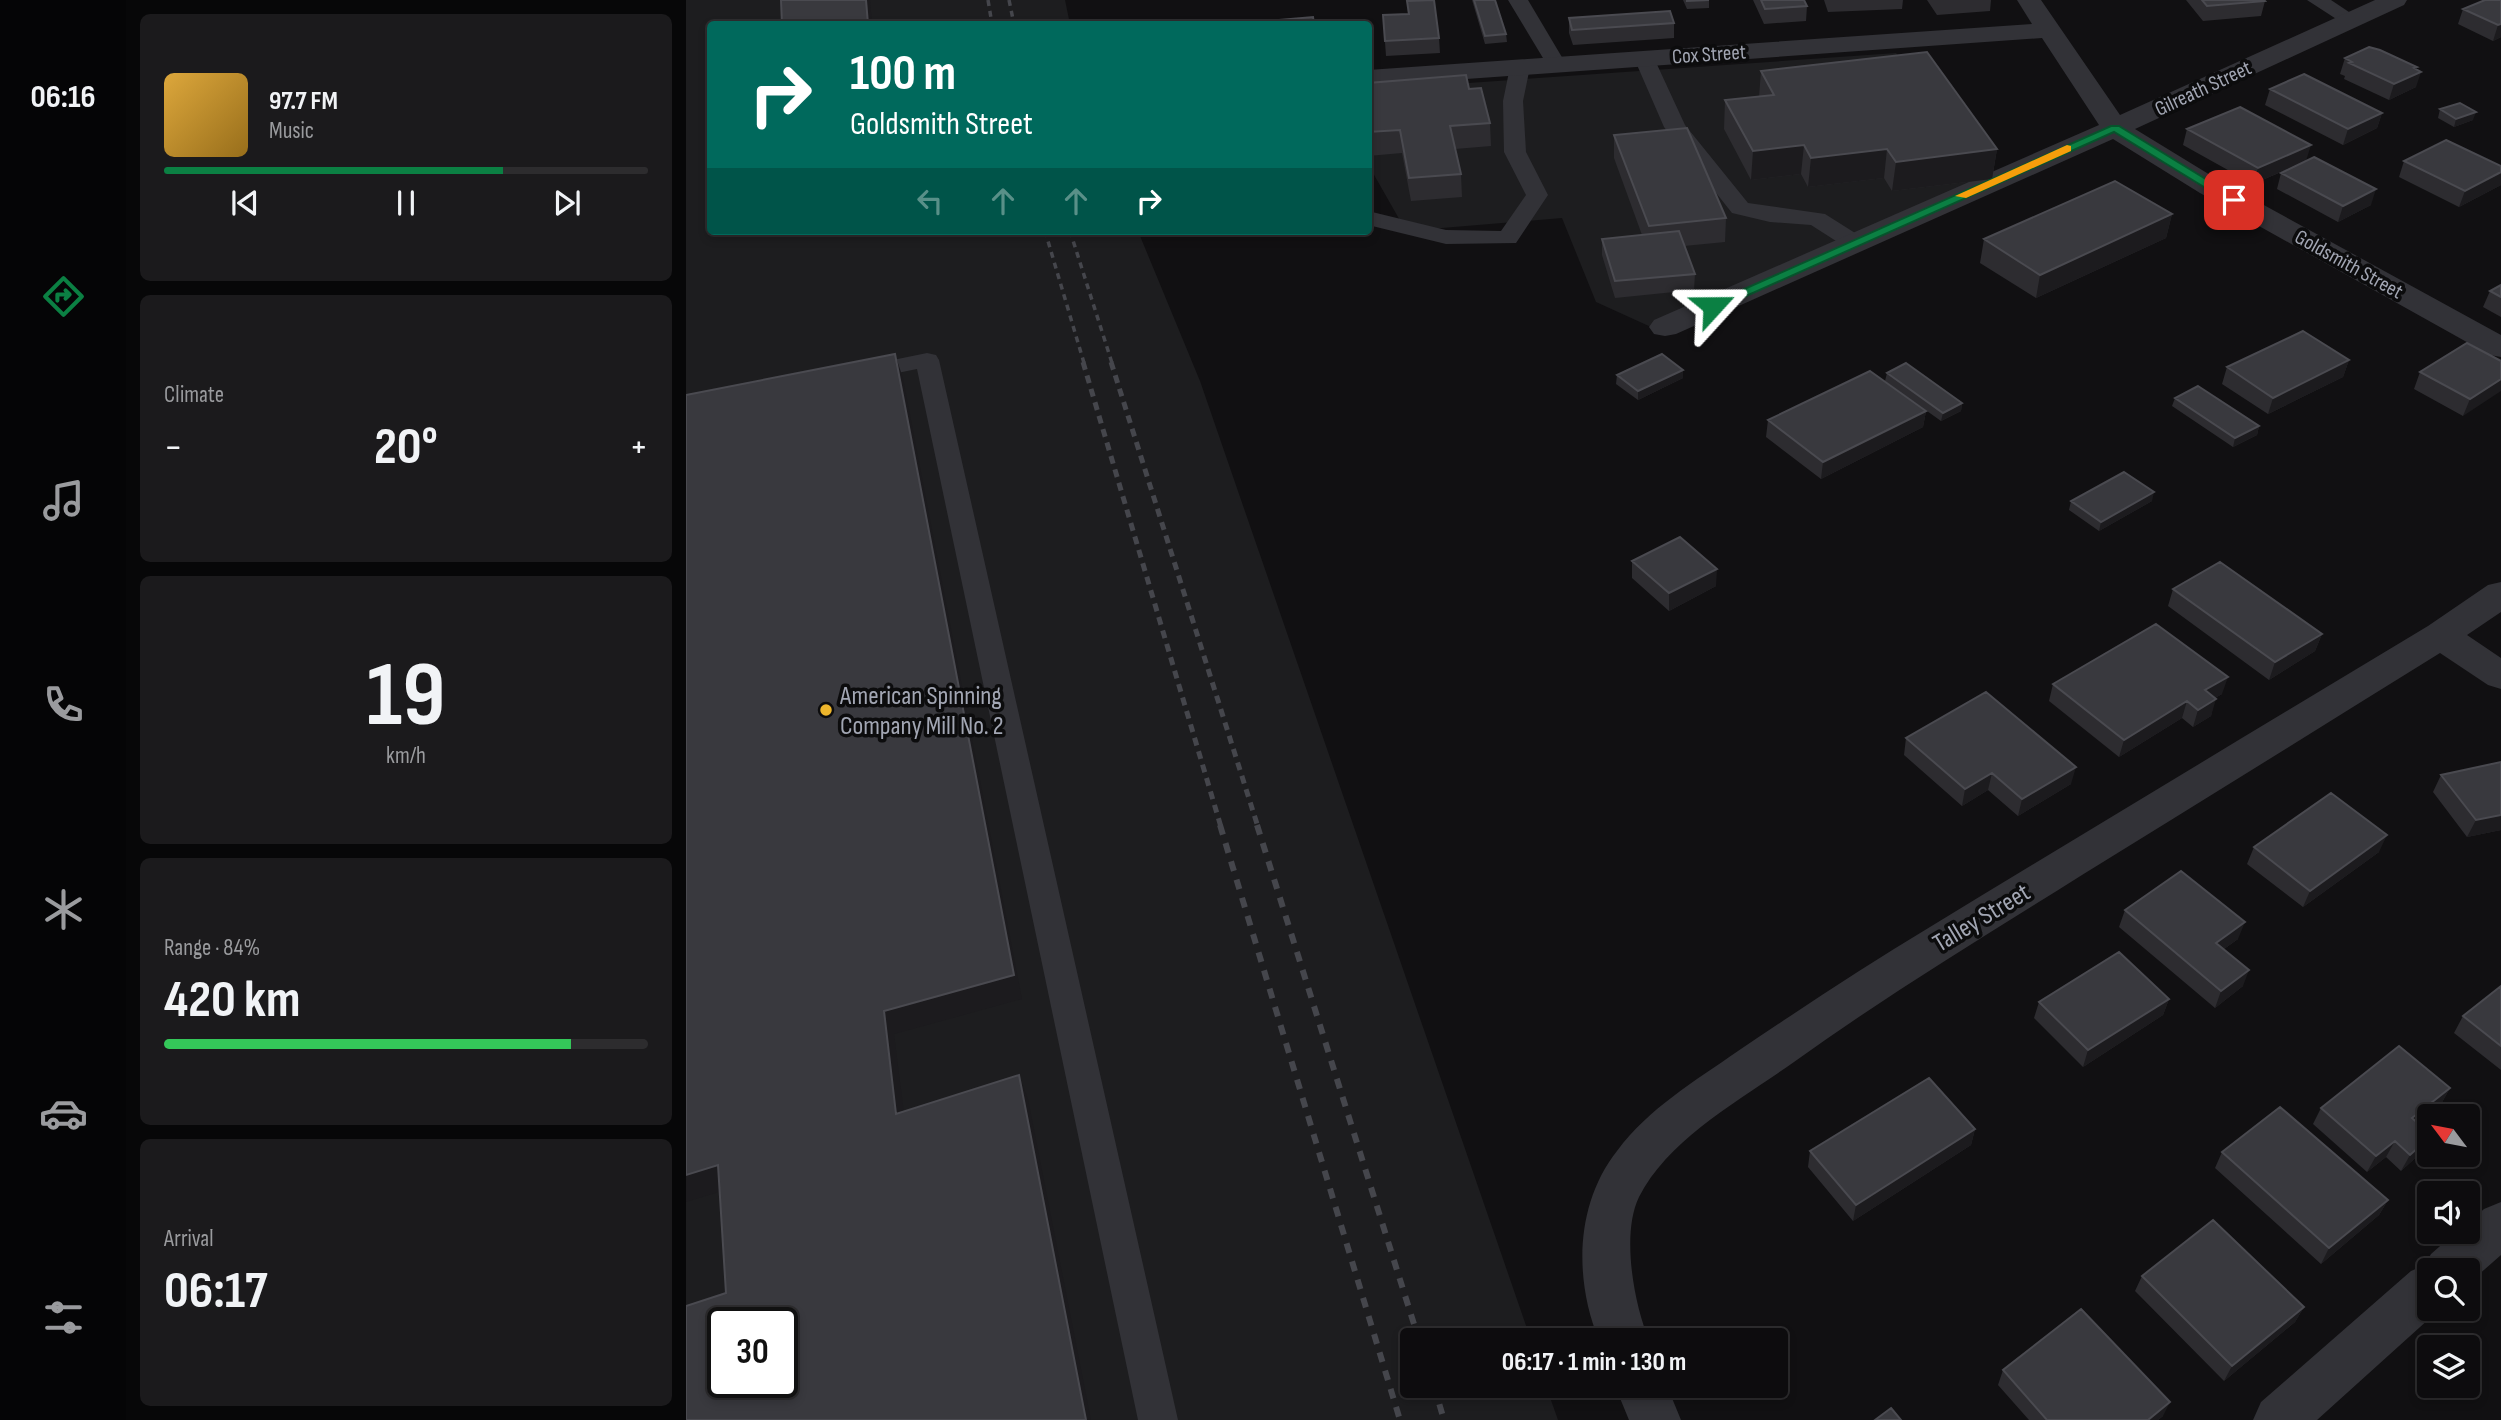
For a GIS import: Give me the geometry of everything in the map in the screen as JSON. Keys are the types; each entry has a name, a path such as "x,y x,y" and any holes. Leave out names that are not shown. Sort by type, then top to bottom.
{"street":[{"name":"Goldsmith Street","path":"2029,0 2115,128 2210,187 2501,348"},
{"name":"Gilreath Street","path":"1665,327 2115,128 2395,0"},
{"name":"Cox Street","path":"1372,78 2050,30"},
{"name":"Talley Street","path":"1619,1328 1606,1251 1608,1223 1616,1193 1622,1183 1633,1166 1670,1124 1857,993 2441,635 2501,594"},
{"path":"2441,635 2501,676"},
{"path":"2462,1258 2501,1224"},
{"path":"2280,1420 2417,1298"},
{"path":"1646,1398 1655,1420"}],"lane":[{"path":"1518,0 1556,64"},
{"path":"2318,0 2351,20"},
{"path":"1644,58 1675,127 1740,208 1770,215 1816,219 1855,243"},
{"path":"1372,219 1446,237 1508,238 1537,195 1515,152 1513,101 1520,67"},
{"path":"834,379 928,360 1158,1420"}],"shaded area":[{"path":"686,0 1065,0 1069,21 707,21 707,235 1140,235 1200,381 1527,1328 1400,1328 1400,1398 1550,1398 1558,1420 686,1420"},
{"path":"1896,53 1996,174 1662,332 1596,302 1562,218 1406,231 1372,171 1372,90"}],"building":[{"path":"781,0 866,0 868,21 782,21"},
{"path":"1434,0 1439,38 1385,41 1383,15 1409,14 1407,1"},
{"path":"1474,0 1495,0 1506,34 1485,36"},
{"path":"1761,0 1804,0 1807,6 1765,9"},
{"path":"2202,0 2264,0 2265,1 2207,6"},
{"path":"2485,0 2501,0 2501,24 2463,9"},
{"path":"1670,11 1674,23 1572,30 1569,18"},
{"path":"1313,17 1314,21 1268,21"},
{"path":"2369,47 2417,67 2414,68 2421,72 2394,84 2349,63 2352,62 2345,58"},
{"path":"1927,52 1997,149 1896,162 1887,149 1811,158 1804,145 1753,151 1725,100 1774,95 1761,71"},
{"path":"2304,74 2382,113 2348,129 2270,89"},
{"path":"1466,75 1469,89 1481,88 1490,123 1450,126 1461,174 1409,178 1400,130 1372,132 1372,83"},
{"path":"2460,103 2476,112 2456,119 2440,109"},
{"path":"2240,107 2311,145 2258,168 2187,129"},
{"path":"1687,128 1726,218 1649,226 1614,135"},
{"path":"2446,140 2501,166 2501,172 2465,191 2404,161"},
{"path":"2314,157 2376,189 2343,206 2281,173"},
{"path":"2115,181 2172,214 2040,275 1984,239"},
{"path":"1679,231 1695,274 1615,281 1602,239"},
{"path":"2501,285 2501,297 2490,291"},
{"path":"2303,331 2349,360 2273,398 2227,367"},
{"path":"2467,343 2501,361 2501,379 2470,399 2420,372"},
{"name":"American Spinning Company Mill No. 2","path":"895,354 1014,975 884,1011 896,1114 1019,1075 1086,1420 686,1420 686,1306 726,1293 718,1165 686,1175 686,395"},
{"path":"1662,354 1683,370 1638,391 1617,375"},
{"path":"1906,363 1962,403 1943,413 1887,373"},
{"path":"1870,371 1926,411 1823,462 1768,420"},
{"path":"2198,386 2259,426 2235,438 2175,398"},
{"path":"2124,472 2154,492 2101,522 2071,501"},
{"path":"1680,537 1717,569 1669,593 1632,561"},
{"path":"2220,562 2322,634 2275,662 2173,589"},
{"path":"2156,624 2228,677 2205,690 2216,699 2198,710 2187,701 2124,740 2053,684"},
{"path":"1986,692 2076,767 2022,799 1992,773 1965,789 1906,738"},
{"path":"2501,762 2501,815 2476,820 2441,775"},
{"path":"2331,793 2387,835 2310,891 2254,847"},
{"path":"2181,871 2245,922 2216,943 2249,970 2221,991 2125,910"},
{"path":"2119,952 2169,999 2088,1050 2039,1002"},
{"path":"2501,986 2501,1046 2463,1016"},
{"path":"2399,1046 2450,1088 2430,1104 2417,1104 2417,1114 2412,1118 2417,1122 2417,1149 2410,1155 2395,1141 2376,1156 2321,1108"},
{"path":"1929,1078 1975,1129 1856,1205 1810,1151"},
{"path":"2280,1107 2388,1200 2329,1248 2222,1152"},
{"path":"2213,1220 2304,1307 2232,1366 2142,1276"},
{"path":"2081,1309 2170,1402 2148,1420 2047,1420 2003,1370"},
{"path":"1891,1408 1901,1420 1875,1420"}],"railway":[{"path":"988,0 992,21"},
{"path":"1009,0 1013,21"},
{"path":"1046,235 1084,363"},
{"path":"1071,235 1112,363"},
{"path":"1083,362 1221,827"},
{"path":"1111,362 1258,827"},
{"path":"1220,825 1400,1420"},
{"path":"1257,825 1415,1328"},
{"path":"1438,1398 1444,1420"}],"slow traffic":[{"path":"1961,196 2067,149"}],"place":[{"name":"American Spinning Company Mill No. 2","path":"826,710"}],"route":[{"path":"1713,306 2115,128 2234,200"}]}
